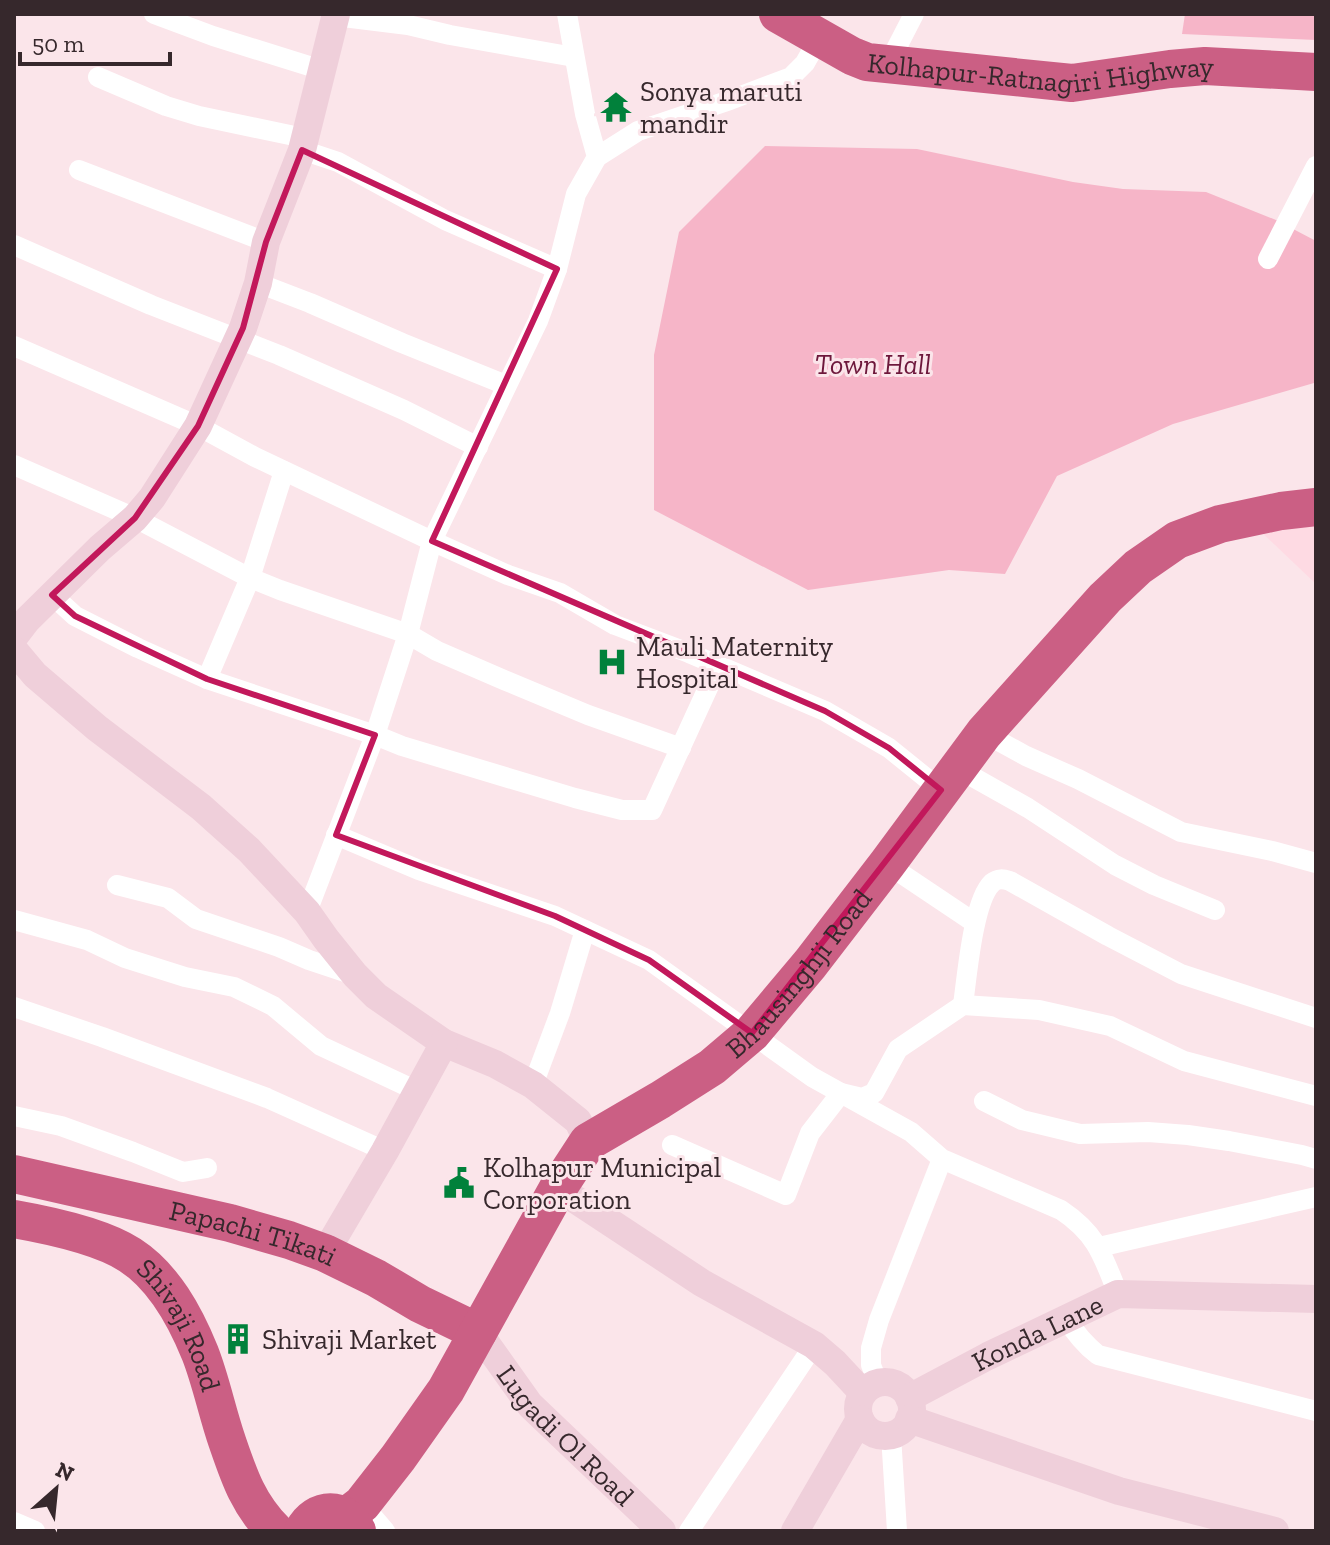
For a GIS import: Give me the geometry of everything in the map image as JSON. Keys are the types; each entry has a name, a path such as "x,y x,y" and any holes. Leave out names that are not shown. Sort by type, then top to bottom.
{"highway":[{"name":"Kolhapur-Ratnagiri Highway","path":"778,14 816,25 852,56 867,62 1072,83 1205,66 1316,72"},
{"path":"816,25 878,50 896,49 1058,66 1198,51 1285,51 1316,55"},
{"name":"Bhausinghji Road","path":"362,1521 398,1458 446,1390 558,1188 588,1142 712,1067 752,1033 810,964 984,733 1105,598 1138,567 1177,540 1220,524 1316,507"},
{"name":"Papachi Tikati","path":"14,1174 230,1223 289,1240 325,1253 478,1332"},
{"name":"Shivaji Road","path":"14,1219 96,1240 129,1254 154,1274 181,1312 201,1355 242,1486 267,1524"},
{"path":"303,1531 313,1517 322,1513 332,1512 362,1521"}],"street":[{"path":"154,14 322,70"},
{"path":"567,14 585,114 597,157"},
{"path":"896,49 914,14"},
{"path":"14,637 52,595 135,518 152,498 198,426 238,340 258,283 266,242 303,144 336,15 408,25 574,57"},
{"path":"307,912 375,735 408,634 432,541 538,321 557,269 576,194 597,157 638,131 791,77 805,63 816,25"},
{"path":"98,77 166,106 303,144 445,220 557,269"},
{"path":"1268,259 1316,166"},
{"path":"79,170 266,242"},
{"path":"14,245 279,355 404,410 478,447"},
{"path":"258,283 506,385"},
{"path":"14,346 198,426 284,471 432,541 508,575 560,593 615,625 825,711 949,779 1028,808 1115,865 1215,910"},
{"path":"14,465 135,518 250,578 408,634 437,651 504,680 588,715 681,748"},
{"path":"207,679 250,578 284,471"},
{"path":"52,595 75,616 207,679 431,755 622,810 652,810 718,666"},
{"path":"14,650 35,675 97,728 201,807 249,850 307,912 355,975 376,996 444,1043 495,1064 533,1085 578,1121 588,1142"},
{"path":"984,733 1181,832 1316,863"},
{"path":"336,835 419,870 555,916 649,960 812,1077 911,1132 942,1159 1061,1210 1076,1220 1099,1247 1118,1294"},
{"path":"887,864 975,923"},
{"path":"963,1005 975,923 987,891 993,882 1001,879 1010,881 1181,974 1316,1018"},
{"path":"117,885 168,898 196,919 355,975"},
{"path":"14,920 87,940 125,958 185,977 234,987 273,1006 321,1046 417,1091"},
{"path":"533,1085 560,1013 585,930"},
{"path":"841,1093 862,1098 874,1093 898,1049 963,1005 1039,1010 1110,1026 1184,1061 1316,1096"},
{"path":"14,1007 267,1098 385,1151"},
{"path":"325,1253 444,1043"},
{"path":"672,1145 786,1195 810,1133 841,1093"},
{"path":"984,1101 1022,1120 1080,1134 1148,1132 1188,1135 1316,1159"},
{"path":"14,1116 61,1126 183,1172 207,1168"},
{"path":"903,1417 882,1435 865,1427 871,1348 942,1159"},
{"path":"558,1188 702,1283 814,1345 867,1398"},
{"path":"1099,1247 1316,1197"},
{"name":"Konda Lane","path":"903,1417 988,1356 1118,1294 1316,1299"},
{"path":"1066,1318 1085,1344 1098,1355 1316,1411"},
{"name":"Lugadi Ol Road","path":"478,1332 530,1405 662,1531"},
{"path":"689,1531 814,1345"},
{"path":"795,1531 867,1398 895,1384 902,1388 903,1417 897,1531"},
{"path":"903,1417 1119,1491 1275,1531"},
{"path":"14,1522 35,1531"}],"highlighted area":[{"path":"302,150 557,269 432,541 825,711 889,748 941,790 752,1033 649,960 555,916 336,835 375,735 207,679 75,616 52,595 135,518 198,426 243,328 266,242"}],"shaded area":[{"path":"1316,491 1316,584 1235,507"}],"green space":[{"path":"1185,14 1316,14 1316,40 1182,34"},
{"name":"Town Hall","path":"765,146 917,149 1073,182 1123,189 1206,192 1276,220 1316,241 1316,379 1314,383 1173,424 1057,476 1005,574 949,570 808,590 654,510 654,355 679,232"}],"place":[{"name":"Sonya maruti mandir","path":"616,107"},
{"name":"Mauli Maternity Hospital","path":"612,662"},
{"name":"Kolhapur Municipal Corporation","path":"459,1183"},
{"name":"Shivaji Market","path":"238,1339"}]}
